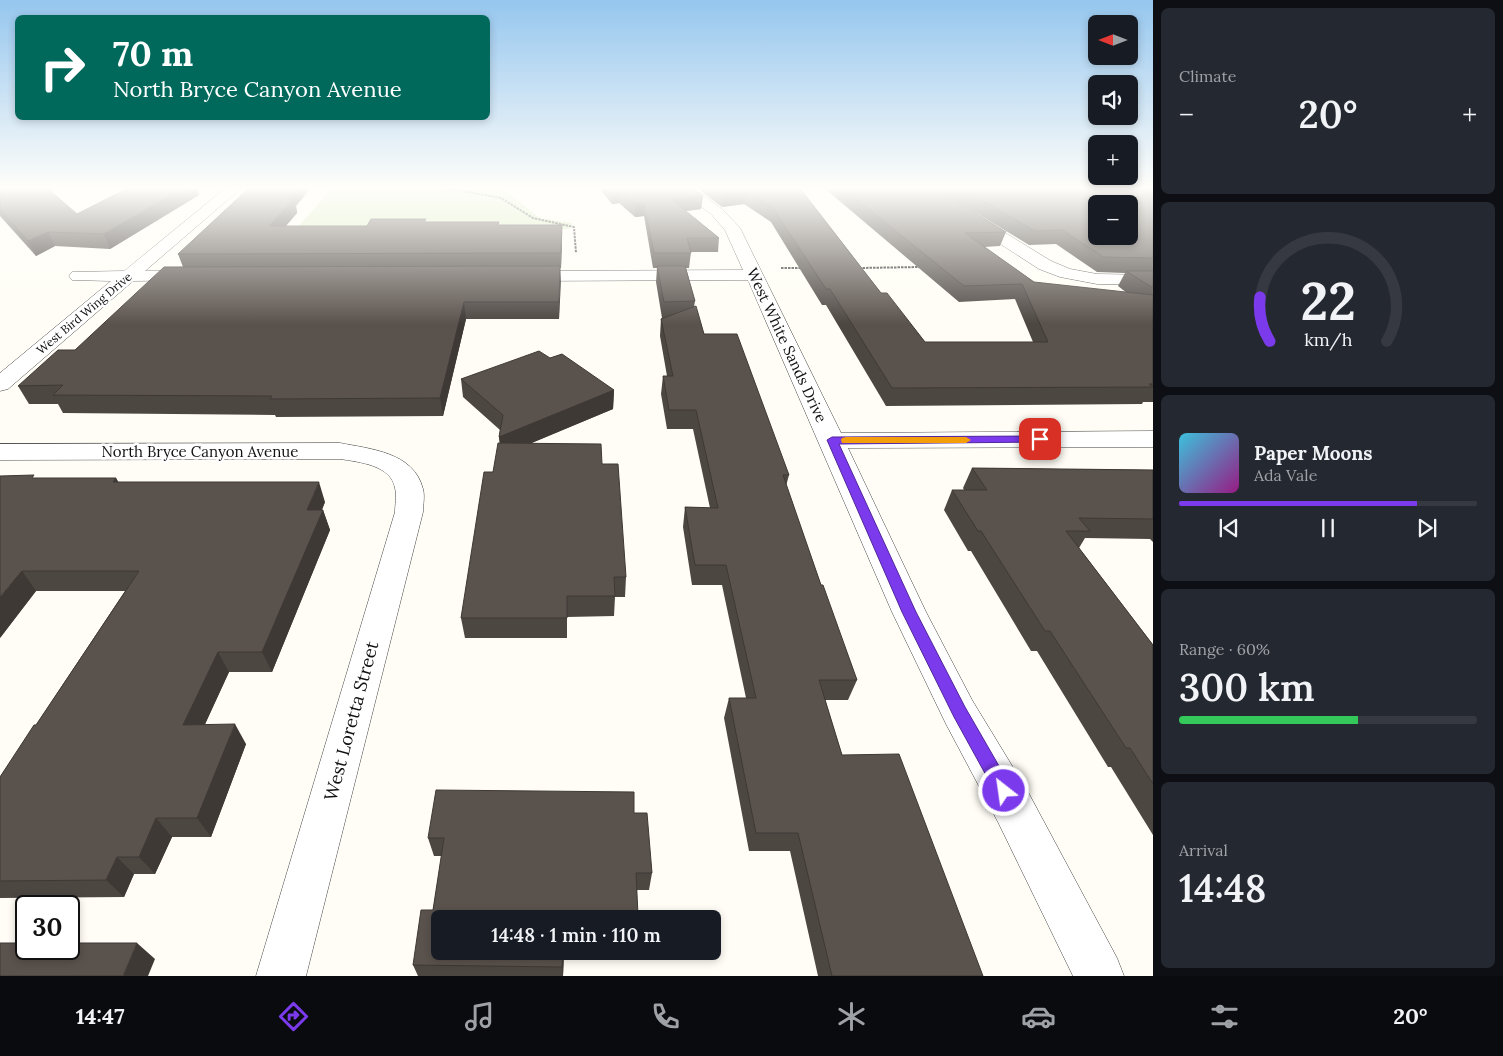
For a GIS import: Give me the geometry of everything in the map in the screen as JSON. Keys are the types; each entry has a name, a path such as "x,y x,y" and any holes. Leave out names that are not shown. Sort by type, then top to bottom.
{"street":[{"name":"West Bird Wing Drive","path":"0,384 180,233"},
{"name":"West White Sands Drive","path":"736,233 768,272 832,440 913,621 959,712 1013,806 1099,976"},
{"path":"994,233 1045,265 1066,272 1097,279 1153,280"},
{"path":"507,276 768,272"},
{"path":"78,276 203,276"},
{"path":"832,440 1153,439"},
{"name":"North Bryce Canyon Avenue","path":"0,452 340,451 372,457 398,468"},
{"name":"West Loretta Street","path":"281,976 409,512 409,488 398,468"}],"path":[{"path":"574,233 576,276"},
{"path":"856,268 921,267"},
{"path":"768,272 809,268"}],"building":[{"path":"20,233 47,233 28,241"},
{"path":"63,233 107,233 104,234"},
{"path":"201,233 562,233 561,253 178,254"},
{"path":"650,233 712,233 719,238 687,238 691,253 654,253"},
{"path":"789,233 834,233 881,293 887,293 925,342 1048,342 1022,284 964,286 898,233 984,233 965,233 1034,282 1153,295 1153,384 1149,384 1153,387 892,388 830,289 826,289"},
{"path":"1066,233 1088,233 1088,245 1138,245 1138,233 1153,233 1153,258 1104,257"},
{"path":"560,266 559,302 464,302 440,398 270,399 272,396 53,395 63,385 18,386 58,350 75,350 164,267"},
{"path":"657,266 685,266 695,301 664,302"},
{"path":"1126,271 1153,271 1153,288"},
{"path":"696,306 704,334 737,334 789,475 783,475 821,585 823,585 857,680 819,680 842,755 899,754 983,976 832,976 798,833 756,833 729,698 756,698 726,565 695,565 685,507 718,508 696,410 669,410 663,376 673,376 661,319"},
{"path":"539,351 550,358 562,354 614,390 499,437 503,415 461,379"},
{"path":"498,443 601,444 602,464 618,464 626,577 614,577 615,596 567,596 567,618 461,618 484,472 493,472"},
{"path":"972,468 1153,470 1153,519 1079,518 1090,531 1066,531 1153,645 1153,784 1130,748 1126,748 1050,631 1045,631 981,531 978,531 952,490 987,490"},
{"path":"34,475 32,478 116,478 113,482 319,482 307,510 323,510 262,652 218,652 183,725 235,724 197,818 156,818 139,857 117,857 106,880 0,881 0,777 139,571 22,571 0,597 0,476"},
{"path":"436,790 634,792 634,813 647,813 652,873 636,873 638,910 433,910 444,838 428,838"},
{"path":"421,910 431,910 431,960 562,960 562,967 413,965"},
{"path":"0,943 15,943 15,960 80,960 80,943 137,943 123,976 0,976"}],"slow traffic":[{"path":"846,440 966,440"}],"route":[{"path":"1004,791 959,712 909,612 832,440 1040,439"}]}
